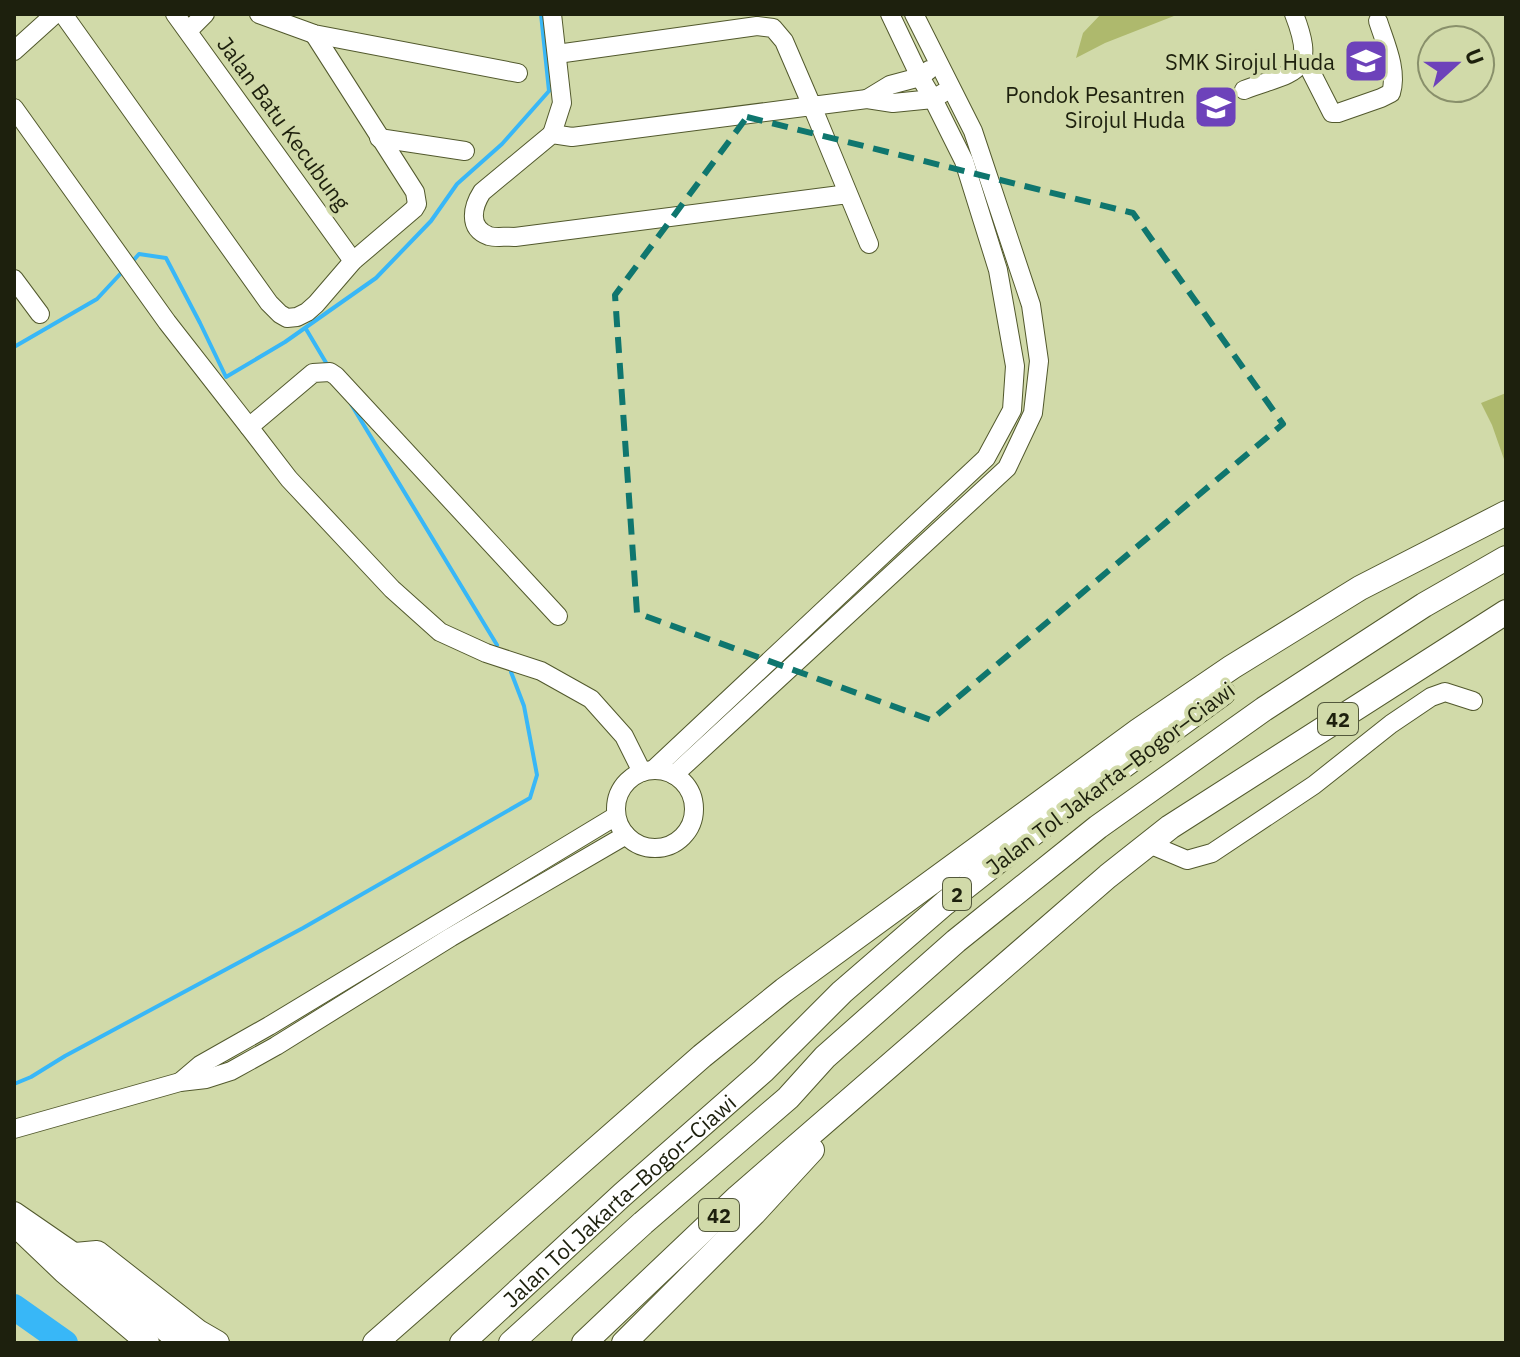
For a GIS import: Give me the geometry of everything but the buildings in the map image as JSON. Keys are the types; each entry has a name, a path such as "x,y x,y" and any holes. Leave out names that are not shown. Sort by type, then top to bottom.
{"highway":[{"path":"375,1343 702,1056 784,990 1138,731 1232,667 1360,588 1506,514"},
{"name":"Jalan Tol Jakarta–Bogor–Ciawi","path":"462,1343 622,1195 763,1071 842,992 945,903 1059,813 1248,675 1506,514"},
{"name":"Jalan Tol Jakarta–Bogor–Ciawi","path":"511,1343 643,1223 788,1098 825,1057 956,941 1098,827 1264,709 1424,605 1506,558"},
{"name":"42","path":"584,1343 738,1197 1108,876 1170,827 1506,612"},
{"name":"42","path":"624,1343 777,1189 834,1126 859,1092"},
{"path":"69,1263 97,1253 198,1332 217,1343"}],"main road":[{"path":"14,1213 69,1263 148,1343"},
{"path":"14,1224 181,1343"}],"street":[{"path":"14,51 55,14"},
{"path":"63,14 269,303 287,318 307,312 353,261 417,204 415,192 314,34"},
{"name":"Jalan Batu Kecubung","path":"175,14 353,261"},
{"path":"188,31 205,14"},
{"path":"259,14 314,34 518,73"},
{"path":"552,14 562,103 552,134 482,192 475,202 473,216 478,228 489,236 515,237 848,194"},
{"path":"648,771 986,458 1012,410 1015,366 998,270 964,161 890,14"},
{"path":"674,775 1007,468 1033,413 1039,361 1031,305 973,131 914,14"},
{"path":"1294,14 1300,29 1304,58 1332,113 1391,93 1394,81 1378,21"},
{"path":"557,54 757,26 773,28 784,41 869,244"},
{"path":"1244,90 1294,71 1304,58"},
{"path":"867,99 890,85 920,77 938,64"},
{"path":"552,134 572,137 867,99 893,103 933,99 952,88"},
{"path":"14,108 167,322 289,479 402,598 440,632 486,653 541,671 591,699 624,736 648,771"},
{"path":"379,138 465,151"},
{"path":"14,279 40,314"},
{"path":"249,427 313,373 330,372 558,616"},
{"path":"938,504 952,519"},
{"path":"1149,844 1182,858 1193,859 1212,853 1314,785 1391,724 1431,697 1445,692 1473,701"},
{"path":"648,771 664,771 674,775 683,782 693,802 691,824 685,834 667,846 656,848 635,843 626,835 616,816 618,794 624,784 648,771"},
{"path":"180,1082 200,1065 616,816"},
{"path":"1170,827 1182,858"},
{"path":"14,1129 180,1082 206,1079 231,1071 626,835"}],"highlighted area":[{"path":"747,117 1133,213 1283,424 931,720 637,613 615,295"}],"green space":[{"path":"1101,14 1179,14 1105,43 1076,58 1083,33"},
{"path":"1506,393 1506,465 1481,403"}],"waterway":[{"path":"132,262 139,254 166,258 226,377 285,342 376,278 431,221 457,184 502,144 549,91 541,14"},
{"path":"14,347 97,299 123,271"},
{"path":"306,329 328,366"},
{"path":"351,404 497,645"},
{"path":"14,1084 303,928 530,798 537,775 524,706 511,672"},
{"path":"14,1307 65,1343"}],"place":[{"name":"SMK Sirojul Huda","path":"1366,61"},
{"name":"Pondok Pesantren Sirojul Huda","path":"1216,107"}]}
